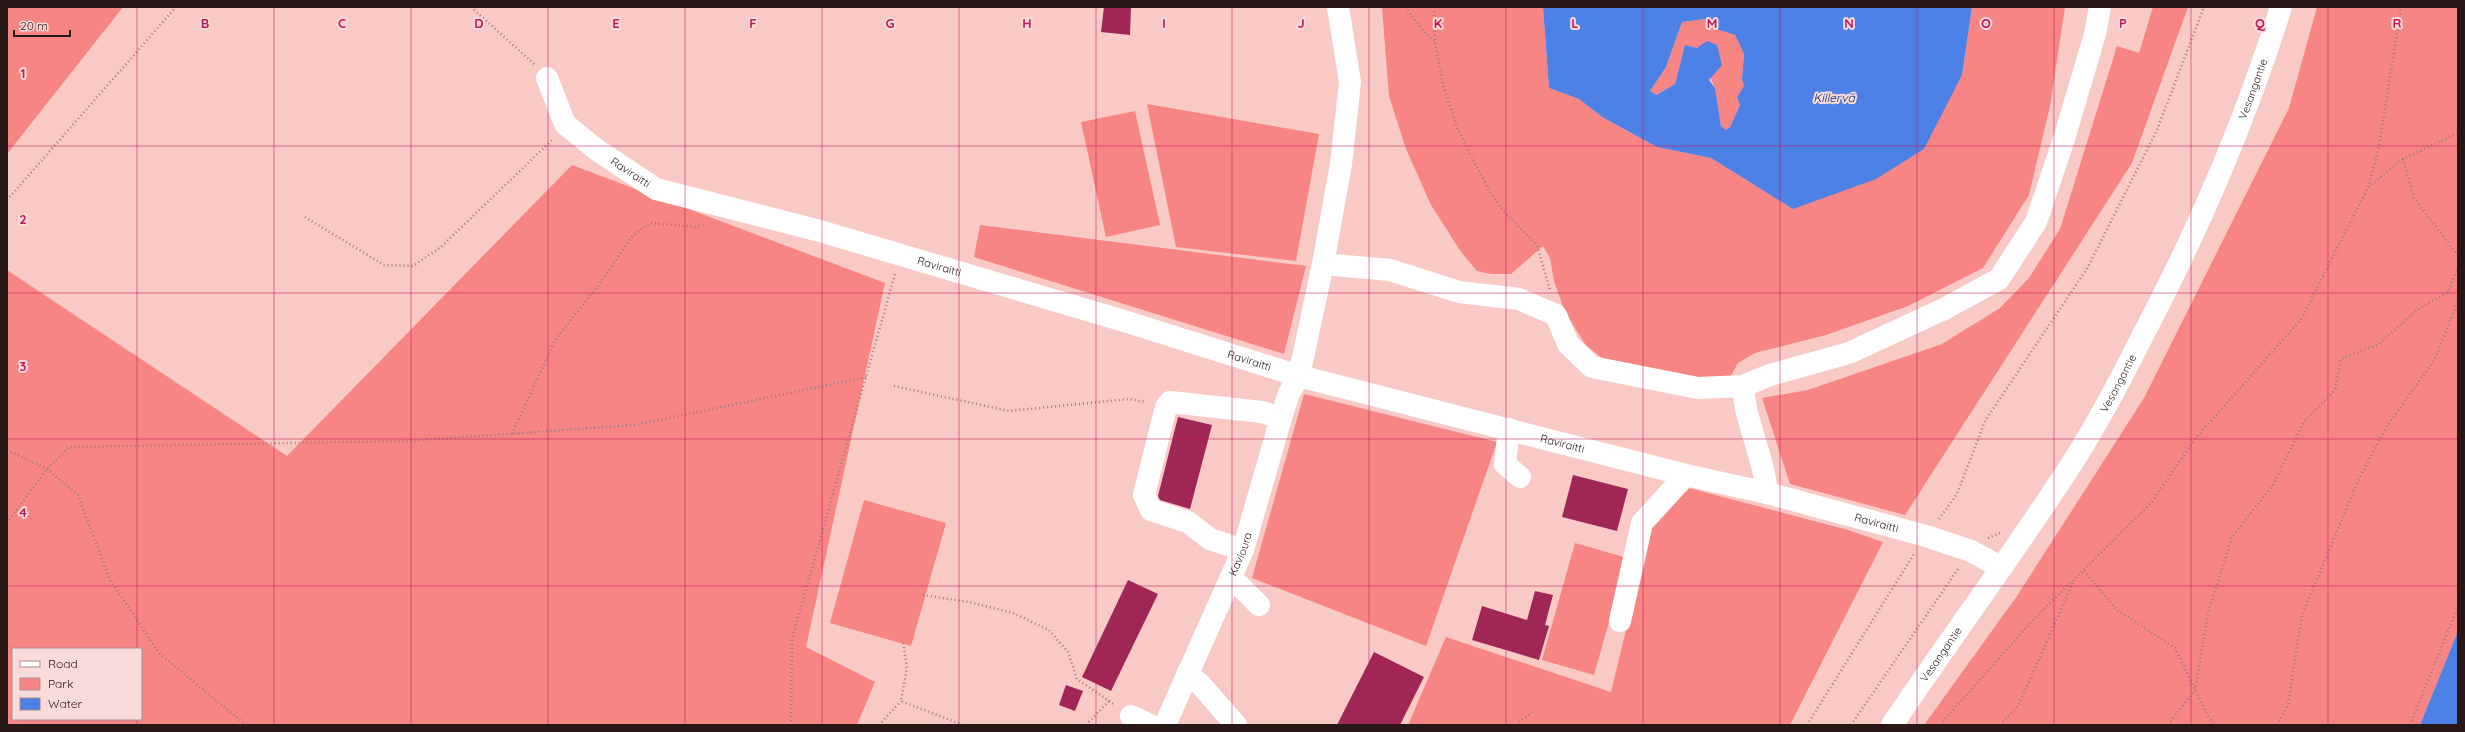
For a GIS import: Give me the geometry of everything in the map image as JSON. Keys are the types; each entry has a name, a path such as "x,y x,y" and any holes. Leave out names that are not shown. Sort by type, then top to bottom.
{"street":[{"name":"Kavioura","path":"1165,725 1186,674 1243,550 1281,418 1289,393 1298,376 1323,264 1341,164 1350,82 1338,7"},
{"path":"1323,264 1390,270 1459,292 1519,299 1556,315 1568,344 1592,367 1698,388 1743,386 1770,375 1849,353 1944,308 1999,279 2036,222 2073,109 2095,34 2100,7"},
{"name":"Vesangantie","path":"1892,725 2068,470 2112,396 2183,259 2230,150 2264,61 2281,7"},
{"name":"Raviraitti","path":"547,78 565,124 597,150 656,189 820,231 1124,321 1298,376 1767,493 1926,536 1971,551 2000,567"},
{"path":"1743,386 1744,403 1766,477 1767,493"},
{"path":"1243,550 1210,539 1188,522 1151,510 1144,495 1166,407 1170,402 1262,412 1281,418"},
{"path":"1509,429 1505,464 1520,477"},
{"path":"1620,621 1642,523 1686,474"},
{"path":"1230,580 1240,586 1259,605"},
{"path":"1186,674 1200,684 1236,725"},
{"path":"1131,716 1150,725"}],"path":[{"path":"7,200 176,7"},
{"path":"471,7 547,78"},
{"path":"1406,7 1425,33 1435,42"},
{"path":"1434,7 1435,42 1443,85 1458,130 1472,161 1493,196 1505,213 1538,246 1556,315"},
{"path":"1807,725 1926,536 1958,494 1985,421 2088,267 2156,130 2204,7"},
{"path":"1940,725 2033,620 2151,503 2196,438 2302,318 2368,187 2378,152 2401,7"},
{"path":"305,217 384,265 413,266 441,248 537,156 565,124"},
{"path":"2368,187 2403,159 2458,133"},
{"path":"2403,159 2414,198 2458,256"},
{"path":"512,434 555,340 601,282 633,235 650,223 697,227 736,210"},
{"path":"791,725 792,639 867,377 900,255"},
{"path":"2168,725 2195,690 2209,609 2232,537 2273,485 2304,422 2335,390 2341,359 2379,344 2417,310 2448,292 2458,268"},
{"path":"2277,725 2288,705 2302,615 2358,481 2387,426 2434,359 2458,301"},
{"path":"7,523 47,469 69,447 406,441 635,425 867,377"},
{"path":"894,386 1009,411 1129,399 1156,403 1170,402"},
{"path":"7,450 47,469 78,495 110,580 159,653 246,725"},
{"path":"1851,725 1971,551 1975,542 2005,532"},
{"path":"2084,571 2117,610 2175,648 2208,716 2215,725"},
{"path":"2000,725 2018,706 2074,581"},
{"path":"923,595 969,602 1013,613 1049,630 1068,652 1077,679 1131,716"},
{"path":"2410,725 2458,606"},
{"path":"879,725 901,701 907,668 903,643"},
{"path":"901,701 964,725"},
{"path":"1086,725 1109,701"},
{"path":"1516,725 1532,712"}],"green space":[{"path":"7,7 123,7 7,154"},
{"path":"1382,7 1543,7 1549,88 1579,99 1602,117 1657,147 1711,158 1793,209 1962,75 1972,7 2065,7 2050,106 2029,195 1983,268 1908,306 1826,335 1755,353 1738,363 1730,377 1707,381 1604,360 1585,344 1565,312 1554,281 1550,258 1543,246 1511,274 1491,274 1477,271 1461,252 1431,205 1406,149 1389,96"},
{"path":"2153,7 2188,7 2132,163 1905,515 1790,484 1762,398 1808,390 1942,344 2000,308 2029,278 2060,229 2117,46 2139,53"},
{"path":"2317,7 2458,7 2458,631 2420,725 1924,725 2017,596 2144,398 2289,108"},
{"path":"1705,19 1719,30 1735,35 1744,54 1742,79 1744,86 1737,97 1740,105 1730,127 1726,130 1721,126 1715,88 1697,48 1685,45 1675,84 1655,95 1650,91 1666,67 1682,22"},
{"path":"1147,104 1319,134 1296,261 1176,247"},
{"path":"1135,111 1160,225 1106,237 1081,122"},
{"path":"572,165 885,283 806,647 875,682 857,725 7,725 7,270 287,456"},
{"path":"980,225 1306,266 1284,354 974,257"},
{"path":"1304,394 1497,442 1426,646 1252,578"},
{"path":"1689,488 1848,530 1883,542 1790,725 1408,725 1446,637 1611,692 1651,527"},
{"path":"864,500 946,523 911,646 830,623"},
{"path":"1575,543 1627,558 1594,675 1542,660"}],"water":[{"name":"Killervä","path":"1543,7 1972,7 1962,75 1924,149 1876,179 1793,209 1711,158 1657,147 1602,117 1579,99 1549,88","holes":["1705,19 1719,30 1735,35 1744,54 1742,79 1744,86 1737,97 1740,105 1730,127 1726,130 1721,126 1715,88 1709,80 1722,65 1717,45 1707,41 1697,48 1685,45 1675,84 1656,95 1650,91 1666,67 1682,22"]},
{"path":"2458,631 2458,725 2420,725"}],"building":[{"path":"1104,7 1131,7 1130,35 1101,32"},
{"path":"1178,417 1212,425 1190,509 1160,500 1158,496"},
{"path":"1573,475 1628,489 1617,531 1562,517"},
{"path":"1128,580 1158,594 1111,691 1082,677"},
{"path":"1535,591 1553,595 1545,625 1549,626 1539,660 1472,640 1482,606 1527,620"},
{"path":"1374,652 1424,677 1400,725 1337,725"},
{"path":"1066,685 1083,691 1075,711 1059,705"}]}
